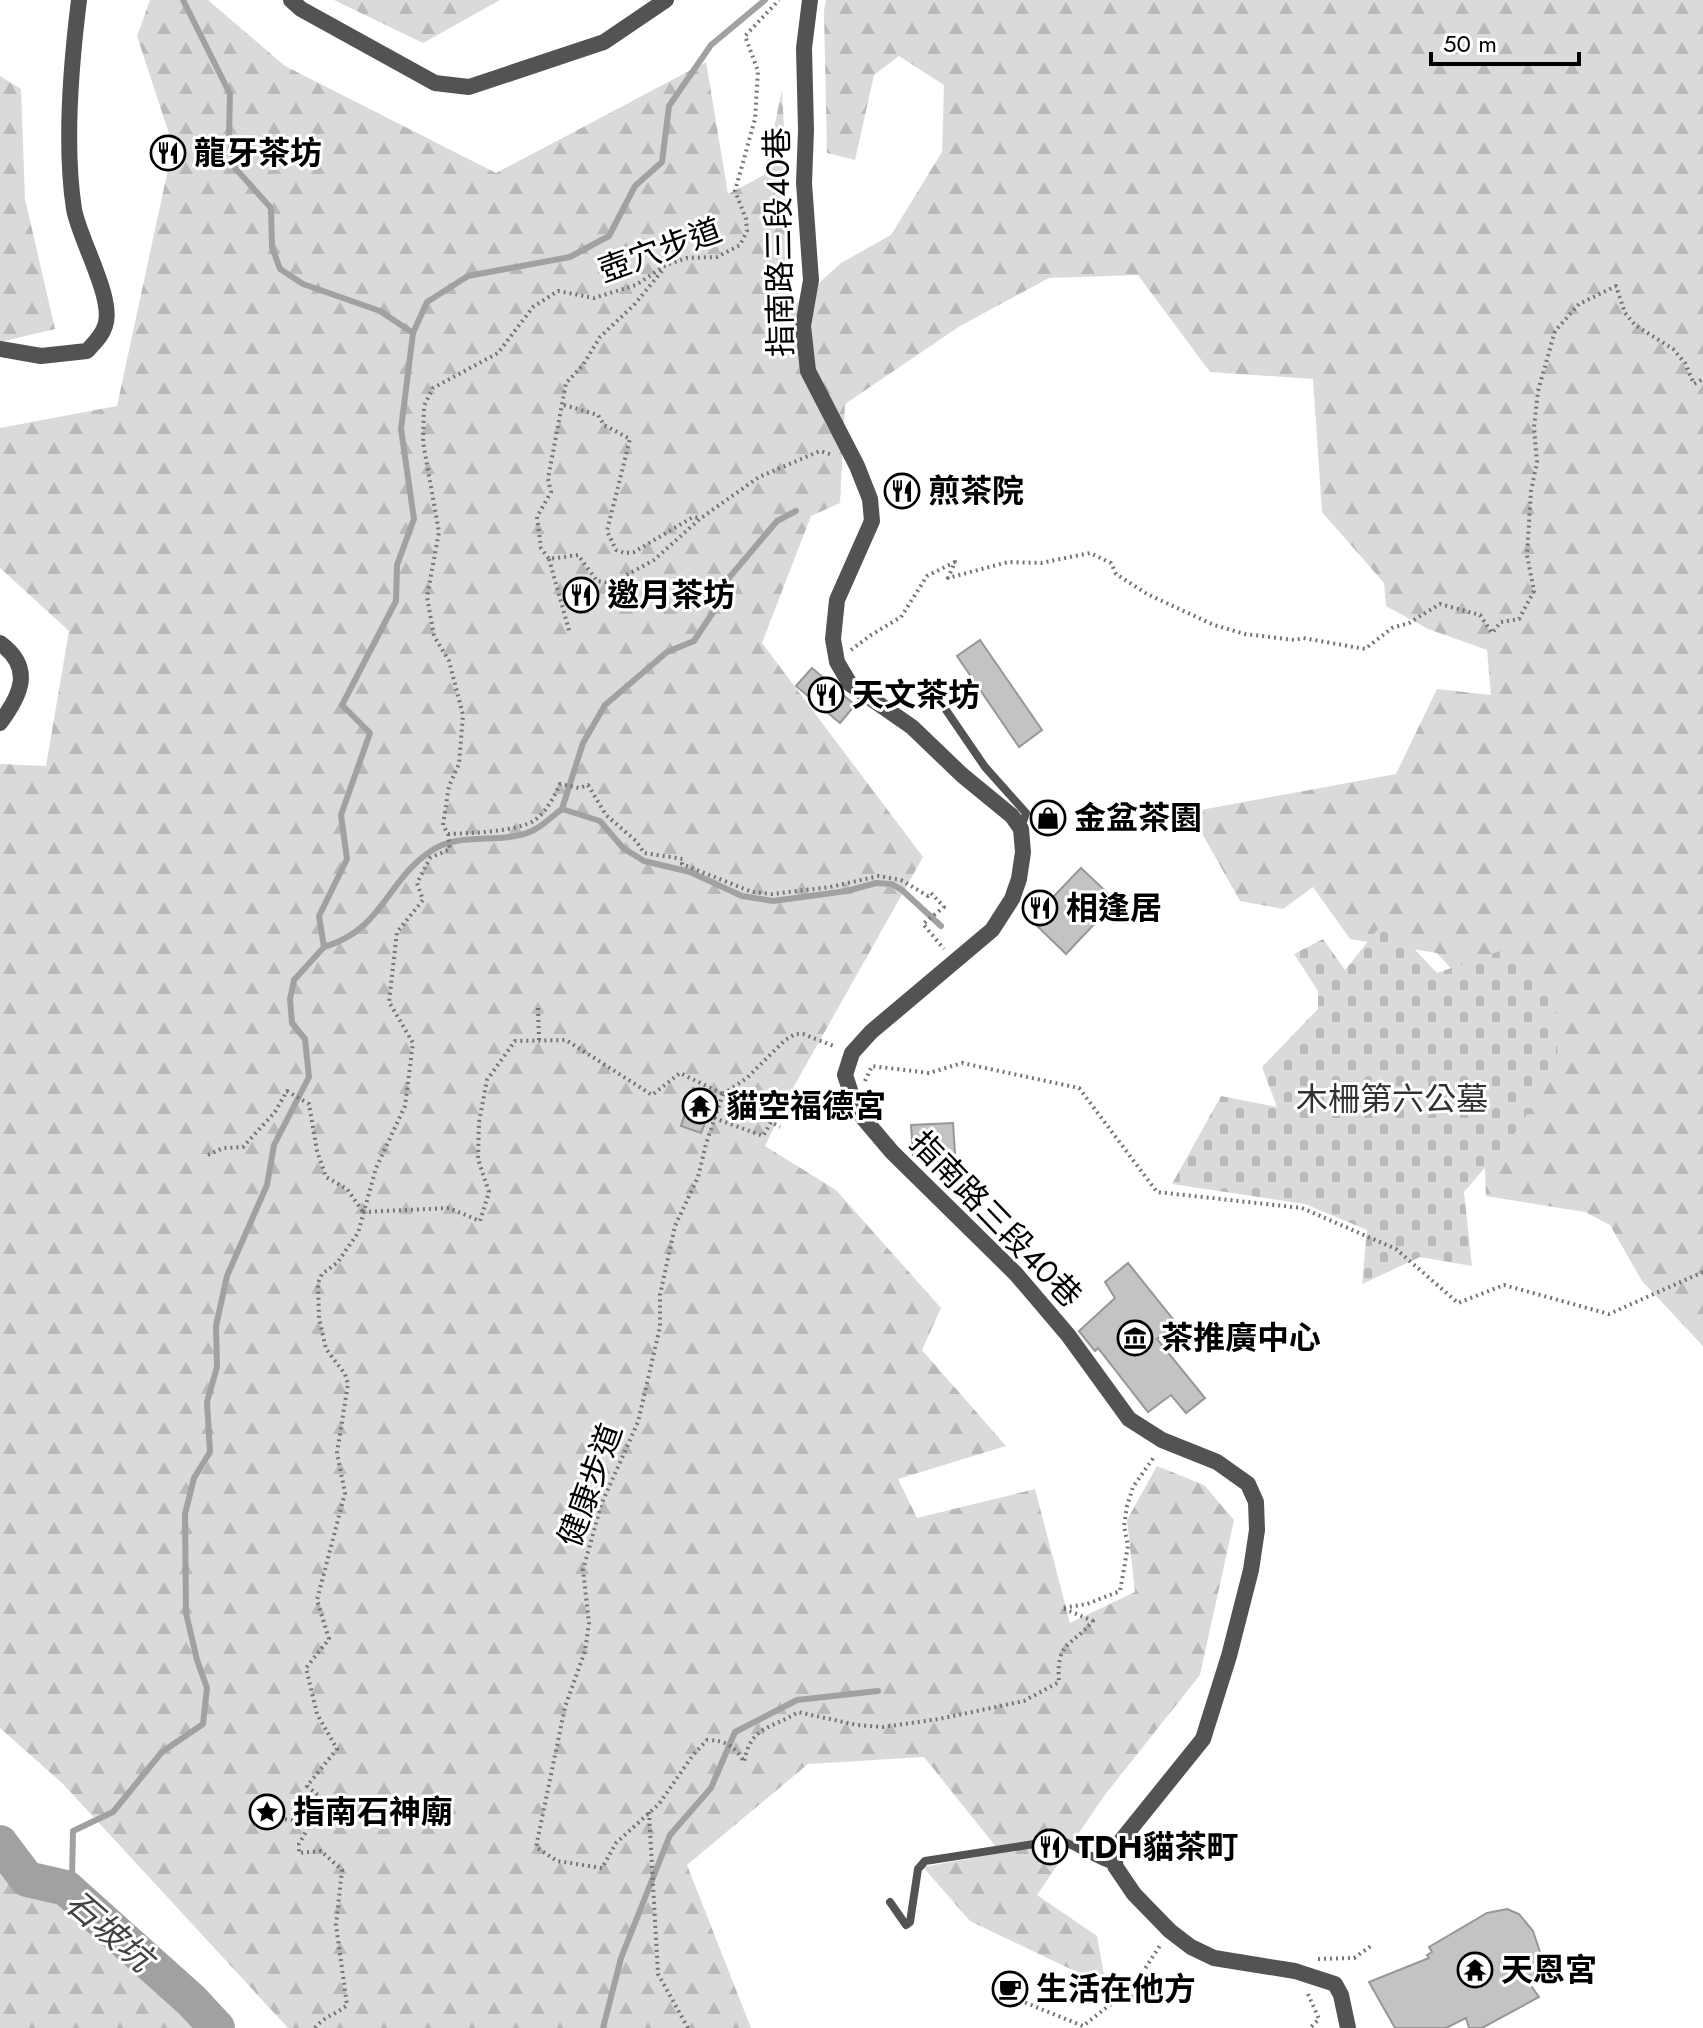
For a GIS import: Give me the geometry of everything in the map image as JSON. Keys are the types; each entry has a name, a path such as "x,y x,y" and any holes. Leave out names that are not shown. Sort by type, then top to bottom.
{"street":[{"path":"0,349 41,356 87,351 106,324 107,306 74,211 70,159 73,50 79,0"},
{"path":"291,0 301,9 435,83 469,87 604,42 666,0"},
{"name":"指南路三段40巷","path":"810,0 804,48 804,183 811,280 803,326 808,371 857,466 870,499 872,521 837,600 833,639 837,662"},
{"path":"0,643 17,663 22,679 16,701 0,723"},
{"path":"837,662 850,684 912,727 962,775 1012,816 1021,829 1023,852 1012,899 992,930 871,1032 852,1053"},
{"name":"指南路三段40巷","path":"852,1053 845,1075 855,1105 892,1152 1016,1274 1068,1335 1129,1419 1162,1440 1217,1462 1248,1484 1256,1502 1257,1530 1251,1570 1203,1739 1116,1847 1115,1866"},
{"path":"1115,1866 1134,1894 1170,1931 1191,1947 1214,1958 1295,1971 1335,1984 1341,1995 1348,2028"}],"lane":[{"path":"946,710 985,767 1026,813 1021,829"},
{"path":"890,1902 906,1925 910,1922 918,1869 925,1861 1060,1840 1077,1846 1099,1862 1115,1866"}],"path":[{"name":"壺穴步道","path":"363,1212 376,1168 405,1106 413,1043 389,1002 397,932 423,900 417,883 430,858 450,849 443,825 449,786 459,764 463,715 449,661 434,636 427,597 439,532 423,442 424,406 433,388 498,353 533,307 558,291 594,298 636,285 666,265 687,258 717,257 740,245 747,231 746,219 735,191 755,119 758,71 745,36 779,0"},
{"path":"570,634 549,559 541,548 537,517 551,492 548,479 566,383 583,365 600,337 634,305 666,265"},
{"path":"837,662 871,635 901,617 927,576 955,562 948,578 1008,562 1041,563 1090,553 1111,563 1116,574 1147,594 1214,625 1245,634 1295,640 1303,638 1365,649 1392,628 1409,623 1440,604 1480,615 1492,633 1501,622 1519,619 1534,591 1527,555 1531,491 1537,462 1534,427 1538,391 1555,331 1579,304 1616,286 1625,313 1635,325 1673,349 1685,363 1694,384 1703,379"},
{"path":"564,405 598,415 604,425 630,439 607,531 616,550 634,552 693,517 701,518"},
{"path":"549,559 578,555 597,581 612,583 654,560 701,518 759,477 820,451 857,466"},
{"path":"448,834 526,825 538,818 560,784 579,788 588,785 606,815 636,841 644,853 683,859 682,864 752,892 772,894 838,886 879,876 901,880 928,896 931,893 944,907 923,924 946,950"},
{"path":"538,1008 539,1040"},
{"path":"363,1212 449,1208 480,1221 489,1192 478,1159 479,1122 487,1080 515,1041 566,1040 652,1095 680,1073 723,1094 747,1078 795,1034 803,1034 852,1053"},
{"path":"855,1105 872,1066 929,1073 962,1063 1079,1088 1157,1192 1302,1208 1396,1249 1458,1303 1504,1285 1609,1314 1703,1272"},
{"path":"208,1155 223,1148 243,1147 275,1112 287,1091 309,1104 317,1151 326,1177 347,1189 363,1212 358,1233 337,1263 322,1274 318,1283 319,1318 326,1349 345,1374 348,1384 337,1453 345,1493 317,1600 329,1639 306,1668 317,1714 337,1749 307,1786 324,1800 299,1844 299,1853 321,1851 342,1870 336,1925 347,2005 341,2011 323,2018 315,2028"},
{"name":"健康步道","path":"723,1094 698,1177 675,1226 660,1295 660,1327 638,1422 601,1505 583,1570 589,1623 585,1651 565,1707 536,1847 557,1861 602,1868 616,1843 659,1804 707,1740 719,1740 737,1748 744,1762 748,1744 766,1726 782,1722 798,1712 843,1723 883,1727 1024,1701 1059,1682 1058,1663 1065,1645 1093,1621 1062,1608 1087,1604 1120,1591 1128,1546 1124,1526 1127,1506 1133,1487 1152,1462 1162,1440"},
{"path":"714,1118 763,1136 771,1122 780,1127"},
{"path":"265,1806 284,1819 311,1824"},
{"path":"649,1812 658,1974 688,2028"},
{"path":"1014,1998 1083,2026 1111,2004 1138,1995 1137,1981 1170,1931"},
{"path":"1310,2028 1319,2019 1317,2010 1294,1964 1299,1958 1354,1958 1371,1946"}],"green space":[{"path":"150,0 208,0 285,66 496,173 706,62 728,194 764,175 782,90 793,307 841,263 891,235 942,152 944,85 899,56 874,75 855,160 827,153 826,0 1703,0 1703,1346 1642,1281 1610,1225 1585,1212 1486,1196 1484,1139 1492,1014 1437,953 1350,939 1313,887 1283,909 1240,901 1190,812 1396,774 1437,689 1491,695 1487,650 1428,629 1386,606 1384,583 1322,512 1313,379 1210,372 1138,275 1049,278 960,326 845,404 840,503 811,516 762,643 923,857 793,1088 765,1146 836,1190 941,1308 922,1350 1006,1446 898,1479 917,1518 1035,1489 1070,1623 1135,1592 1127,1520 1157,1466 1204,1485 1234,1520 1200,1675 1104,1796 1037,1895 1097,1936 1106,1986 970,1921 923,1867 1001,1853 924,1757 808,1764 687,1865 751,2028 288,2028 63,1784 0,1728 0,764 46,766 69,631 0,568 0,428 117,406 173,146 137,36"},
{"path":"334,0 500,0 423,43"},
{"path":"0,76 21,89 25,199 55,329 0,342"},
{"name":"木柵第六公墓","path":"1386,919 1437,973 1500,951 1554,982 1558,1062 1518,1129 1464,1192 1472,1266 1420,1257 1362,1284 1367,1230 1305,1204 1172,1184 1221,1096 1277,1107 1262,1067 1318,1009 1318,991 1294,954 1323,939 1345,970"},
{"path":"0,1827 197,2028 0,2028"}],"building":[{"path":"980,640 1042,730 1019,747 957,656"},
{"name":"天文茶坊","path":"812,668 855,705 840,723 796,686"},
{"path":"1081,868 1116,901 1066,954 1031,920"},
{"name":"貓空福德宮","path":"693,1088 716,1096 701,1133 681,1126"},
{"path":"953,1123 955,1153 913,1155 911,1125"},
{"name":"茶推廣中心","path":"1128,1263 1177,1324 1157,1339 1205,1398 1186,1413 1171,1395 1148,1412 1098,1348 1095,1351 1079,1331 1115,1298 1105,1282"},
{"name":"天恩宮","path":"1507,1909 1519,1914 1533,1931 1541,1955 1552,1968 1529,1983 1539,1997 1482,2028 1469,2028 1466,2018 1446,2028 1395,2028 1369,1982 1429,1958 1427,1955 1432,1952 1429,1947 1487,1913"}],"waterway":[{"path":"183,0 230,94 229,134 235,168 271,208 272,247 280,269 303,284 380,311 413,333"},
{"path":"66,1888 72,1878 73,1831 113,1812 162,1752 203,1724 207,1688 186,1613 185,1514 194,1478 210,1452 207,1402 217,1367 216,1326 227,1276 267,1185 274,1145 309,1077 305,1039 292,1023 290,999 294,980 324,947 319,916 347,859 341,815 370,733 342,705 396,601 397,565 414,519 401,429 413,333 427,302 468,276 570,257 609,236 635,186 662,162 669,106 711,45 765,0"},
{"path":"562,809 583,743 605,705 667,652 694,641 723,597 728,579 777,521 796,511"},
{"path":"324,947 359,929 404,876 431,851 454,841 520,835 536,829 562,809 600,821 623,848 644,861 690,872 742,896 773,901 847,891 876,883 892,884 941,926"},
{"path":"603,2028 621,1958 670,1835 711,1788 735,1732 797,1700 878,1691"},
{"name":"石坡坑","path":"0,1843 27,1879 66,1888 192,2001 217,2028"}],"place":[{"name":"龍牙茶坊","path":"168,153"},
{"name":"煎茶院","path":"902,491"},
{"name":"邀月茶坊","path":"581,595"},
{"name":"天文茶坊","path":"826,695"},
{"name":"金盆茶園","path":"1048,818"},
{"name":"相逢居","path":"1040,908"},
{"name":"貓空福德宮","path":"700,1106"},
{"name":"茶推廣中心","path":"1135,1338"},
{"name":"指南石神廟","path":"267,1812"},
{"name":"TDH貓茶町","path":"1050,1847"},
{"name":"天恩宮","path":"1475,1970"},
{"name":"生活在他方","path":"1010,1989"}]}
